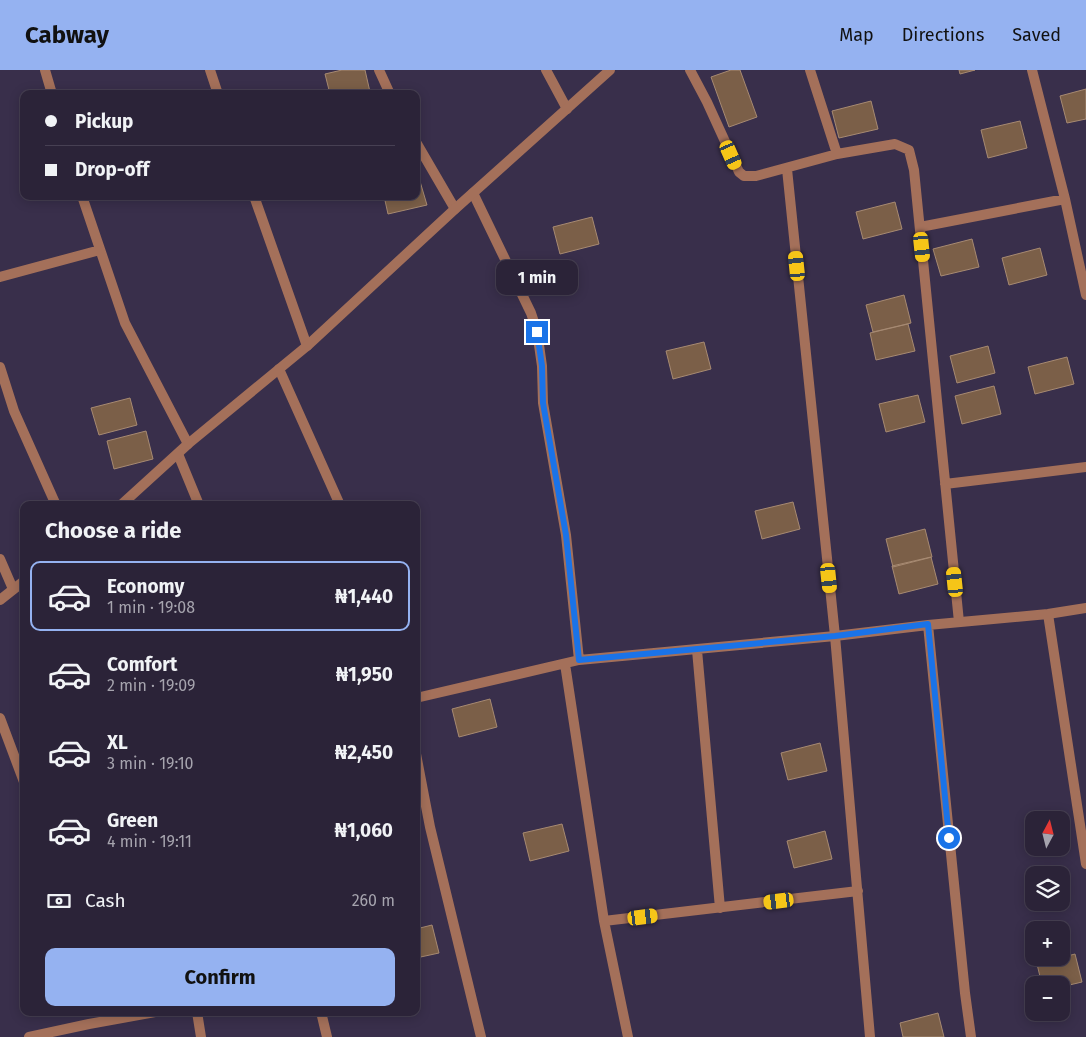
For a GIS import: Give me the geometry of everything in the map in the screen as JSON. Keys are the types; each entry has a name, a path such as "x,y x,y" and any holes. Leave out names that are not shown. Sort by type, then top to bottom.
{"street":[{"path":"44,70 51,90"},
{"path":"210,70 217,90"},
{"path":"378,70 388,90"},
{"path":"546,70 566,109"},
{"path":"125,501 188,444 307,346 455,209 610,70"},
{"path":"690,70 739,172 744,176 749,177 837,154 895,144 909,150 914,170 959,622"},
{"path":"810,70 837,154"},
{"path":"1032,70 1065,199 1082,253 1086,295"},
{"path":"420,149 455,209"},
{"path":"787,168 835,636 870,1037"},
{"path":"473,193 531,313 537,332 542,366 543,403 566,535 579,660"},
{"path":"920,227 1065,199"},
{"path":"83,200 124,323 188,444"},
{"path":"255,200 307,346"},
{"path":"0,277 100,250"},
{"path":"0,366 14,411 54,501"},
{"path":"279,369 338,501"},
{"path":"178,454 197,501"},
{"path":"945,484 1086,467"},
{"path":"0,559 13,589"},
{"path":"0,600 20,585"},
{"path":"420,697 579,660 835,636 928,624 1048,614 1086,608"},
{"path":"1048,614 1086,864"},
{"path":"928,624 971,1037"},
{"path":"697,650 720,908"},
{"path":"565,664 604,921 628,1037"},
{"path":"0,718 20,771"},
{"path":"420,775 430,827 481,1037"},
{"path":"604,921 858,891"},
{"path":"88,1016 90,1024"},
{"path":"29,1037 133,1016"},
{"path":"198,1016 201,1037"},
{"path":"322,1016 326,1037"}],"building":[{"path":"342,70 365,70 370,90 329,90 325,74"},
{"path":"731,70 740,70 757,117 729,127 711,77"},
{"path":"959,70 975,70 960,74"},
{"path":"1086,89 1086,119 1067,123 1060,96"},
{"path":"871,101 878,129 839,138 832,111"},
{"path":"1020,121 1027,148 988,158 981,130"},
{"path":"420,181 427,205 388,214 385,200 420,200"},
{"path":"895,202 902,229 863,239 856,212"},
{"path":"592,217 599,244 560,254 553,227"},
{"path":"972,239 979,267 941,276 933,249"},
{"path":"1040,248 1047,275 1009,285 1002,258"},
{"path":"904,295 911,323 873,332 866,305"},
{"path":"908,324 915,351 876,360 870,333"},
{"path":"704,342 711,369 673,379 666,351"},
{"path":"988,346 995,373 957,383 950,356"},
{"path":"1067,357 1074,384 1035,394 1028,367"},
{"path":"994,386 1001,414 962,424 955,396"},
{"path":"918,395 925,422 886,432 879,404"},
{"path":"130,398 137,425 99,435 91,408"},
{"path":"146,431 153,459 114,469 107,441"},
{"path":"793,502 800,529 762,539 755,511"},
{"path":"925,529 932,557 893,567 886,539"},
{"path":"931,557 938,584 899,594 892,566"},
{"path":"490,699 497,727 459,737 452,709"},
{"path":"820,743 827,771 788,780 781,753"},
{"path":"562,824 569,851 530,861 523,833"},
{"path":"825,831 832,859 794,868 787,841"},
{"path":"432,925 439,953 420,957 420,928"},
{"path":"1075,954 1082,982 1070,985 1070,976 1040,976 1037,966 1070,966 1070,955"},
{"path":"938,1013 944,1037 903,1037 900,1023"}],"route":[{"path":"537,332 542,366 543,403 566,535 579,660 835,636 928,624 949,838"}]}
